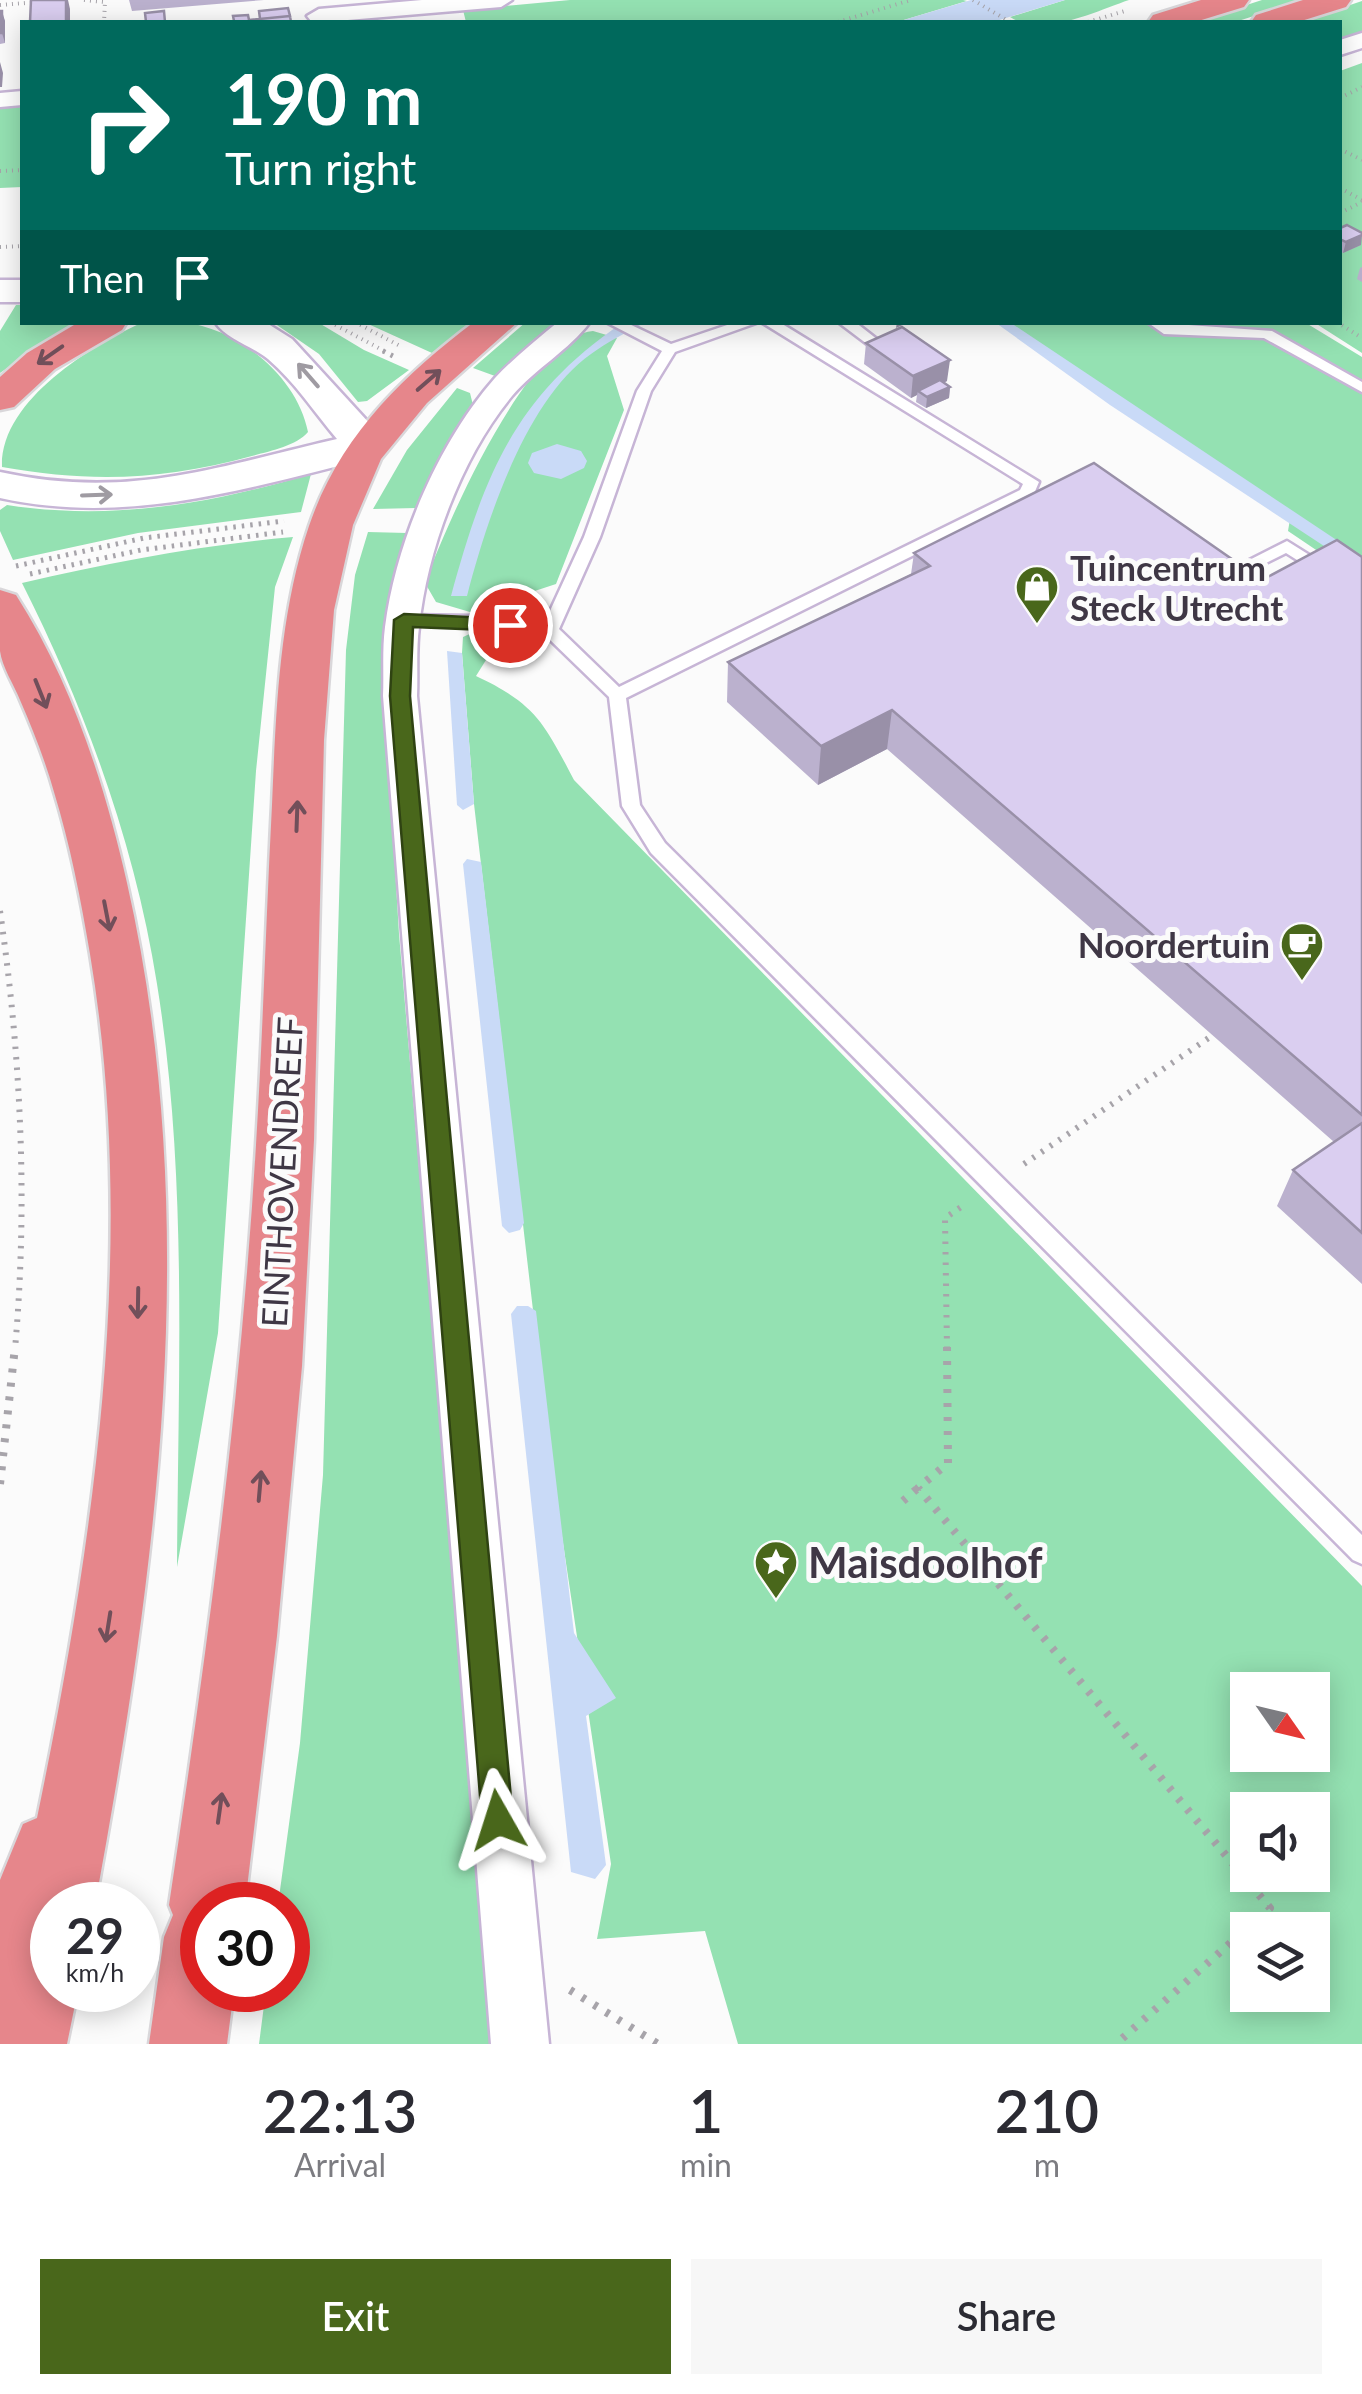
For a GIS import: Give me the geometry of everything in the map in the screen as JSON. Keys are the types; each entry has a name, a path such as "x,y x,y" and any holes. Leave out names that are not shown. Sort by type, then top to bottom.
{"highway":[{"path":"1170,20 1233,0"},
{"path":"1273,20 1335,0"},
{"path":"0,398 41,361 103,325"},
{"name":"EINTHOVENDREEF","path":"210,1882 251,1584 271,1369 283,1186 306,634 321,562 346,486 367,446 419,388 495,325"},
{"path":"11,591 40,689 87,821 127,1021 140,1206 138,1340 123,1530 90,1744 62,1882"},
{"path":"0,1976 90,1744"},
{"path":"28,2044 35,2012"},
{"path":"188,2044 192,2012"}],"main road":[{"path":"240,325 287,353 312,376 343,423 367,446"},
{"path":"0,485 59,496 160,493 236,479 312,455 367,446"}],"street":[{"path":"317,13 500,0"},
{"path":"520,2044 400,696 404,620 432,517 465,446 497,395 572,325"}],"lane":[{"path":"617,325 670,349"},
{"path":"550,630 592,536 644,390 670,349 743,325"},
{"path":"617,695 1039,484 773,325"},
{"path":"849,325 880,347"},
{"path":"1158,325 1164,330 1267,334 1362,388"},
{"path":"1200,570 1216,581 1287,546 1362,596"},
{"path":"404,620 470,621 550,630 617,695 631,806 658,848 1362,1552"}],"path":[{"path":"0,5 55,0"},
{"path":"84,0 104,2 104,20"},
{"path":"845,20 911,0"},
{"path":"973,0 1007,20"},
{"path":"0,570 144,538 334,523"},
{"path":"11,591 214,538 334,523"},
{"path":"0,911 12,986 22,1102 23,1260 0,1484"},
{"path":"903,1501 948,1463 944,1218 1212,1035"},
{"path":"918,1488 1270,1908 1116,2044"},
{"path":"512,1954 658,2044"}],"green space":[{"path":"570,0 967,1 904,20 466,20 463,10"},
{"path":"1065,0 1129,0 1070,20 1010,17"},
{"path":"1262,0 1304,0 1241,20 1200,20"},
{"path":"1362,1 1362,33 1342,40 1342,20 1305,20"},
{"path":"1362,63 1362,353 1318,325 1342,325 1342,70"},
{"path":"20,105 20,187 0,188 0,108"},
{"path":"16,305 20,305 20,325 70,325 0,373 0,331"},
{"path":"137,325 199,325 225,334 278,374 302,411 308,432 267,452 158,474 97,477 2,467 5,442 16,419 53,378"},
{"path":"277,325 322,325 409,370 367,401 358,402 319,354"},
{"path":"370,325 468,325 432,353"},
{"path":"523,325 553,325 495,376 473,368"},
{"path":"1004,325 1309,325 1362,357 1362,581 1288,531 1290,519"},
{"path":"593,331 617,338 607,356 624,410 556,584 470,612 436,602 425,583 492,437 542,364 568,341"},
{"path":"457,388 470,393 473,405 416,508 373,509 407,450"},
{"path":"311,474 301,512 138,533 13,560 0,531 0,510 7,505 85,511 160,507 236,494"},
{"path":"368,532 407,533 392,612 389,767 399,934 494,2044 259,2044 263,2012 310,2012 310,1882 281,1882 300,1743 323,1475 346,650 355,575"},
{"path":"293,537 275,587 256,771 218,1333 177,1567 177,1202 167,1056 157,984 135,880 105,778 67,679 22,583 157,555"},
{"path":"474,632 496,644 476,676 512,696 536,717 574,780 1362,1586 1362,2044 738,2044 705,1931 597,1939 611,1864 550,1456 474,804 463,637"}],"water":[{"path":"971,0 1065,0 1000,20 904,20"},
{"path":"619,325 640,325 591,354 547,400 497,499 467,596 451,596 477,513 509,442 555,379"},
{"path":"999,325 1014,325 1362,557 1362,571 1110,405"},
{"path":"557,444 581,451 587,461 584,468 561,479 534,473 528,463 532,453"},
{"path":"447,651 462,653 474,804 463,810 457,805"},
{"path":"467,859 481,862 524,1223 520,1230 509,1233 502,1226 463,864"},
{"path":"517,1306 536,1311 574,1633 616,1698 586,1716 606,1865 595,1879 571,1872 511,1314"}],"building":[{"path":"31,0 66,0 66,20 30,20"},
{"path":"288,8 290,16 260,19 259,11"},
{"path":"164,11 165,20 146,20 145,13"},
{"path":"248,15 249,20 234,20 233,16"},
{"path":"290,16 291,20 249,20"},
{"path":"1347,225 1362,235 1346,242 1342,240 1342,227"},
{"path":"902,327 950,360 913,376 866,343"},
{"path":"940,380 950,387 927,397 918,391"},
{"path":"1094,463 1262,580 1337,540 1362,557 1362,1115 892,710 821,746 728,662 930,566 914,553"},
{"path":"1362,1123 1362,1233 1293,1170"}],"place":[{"name":"Tuincentrum Steck Utrecht","path":"1037,625"},
{"name":"Noordertuin","path":"1302,982"},
{"name":"Maisdoolhof","path":"776,1600"}],"route":[{"path":"498,1820 400,696 404,620 510,625"}]}
